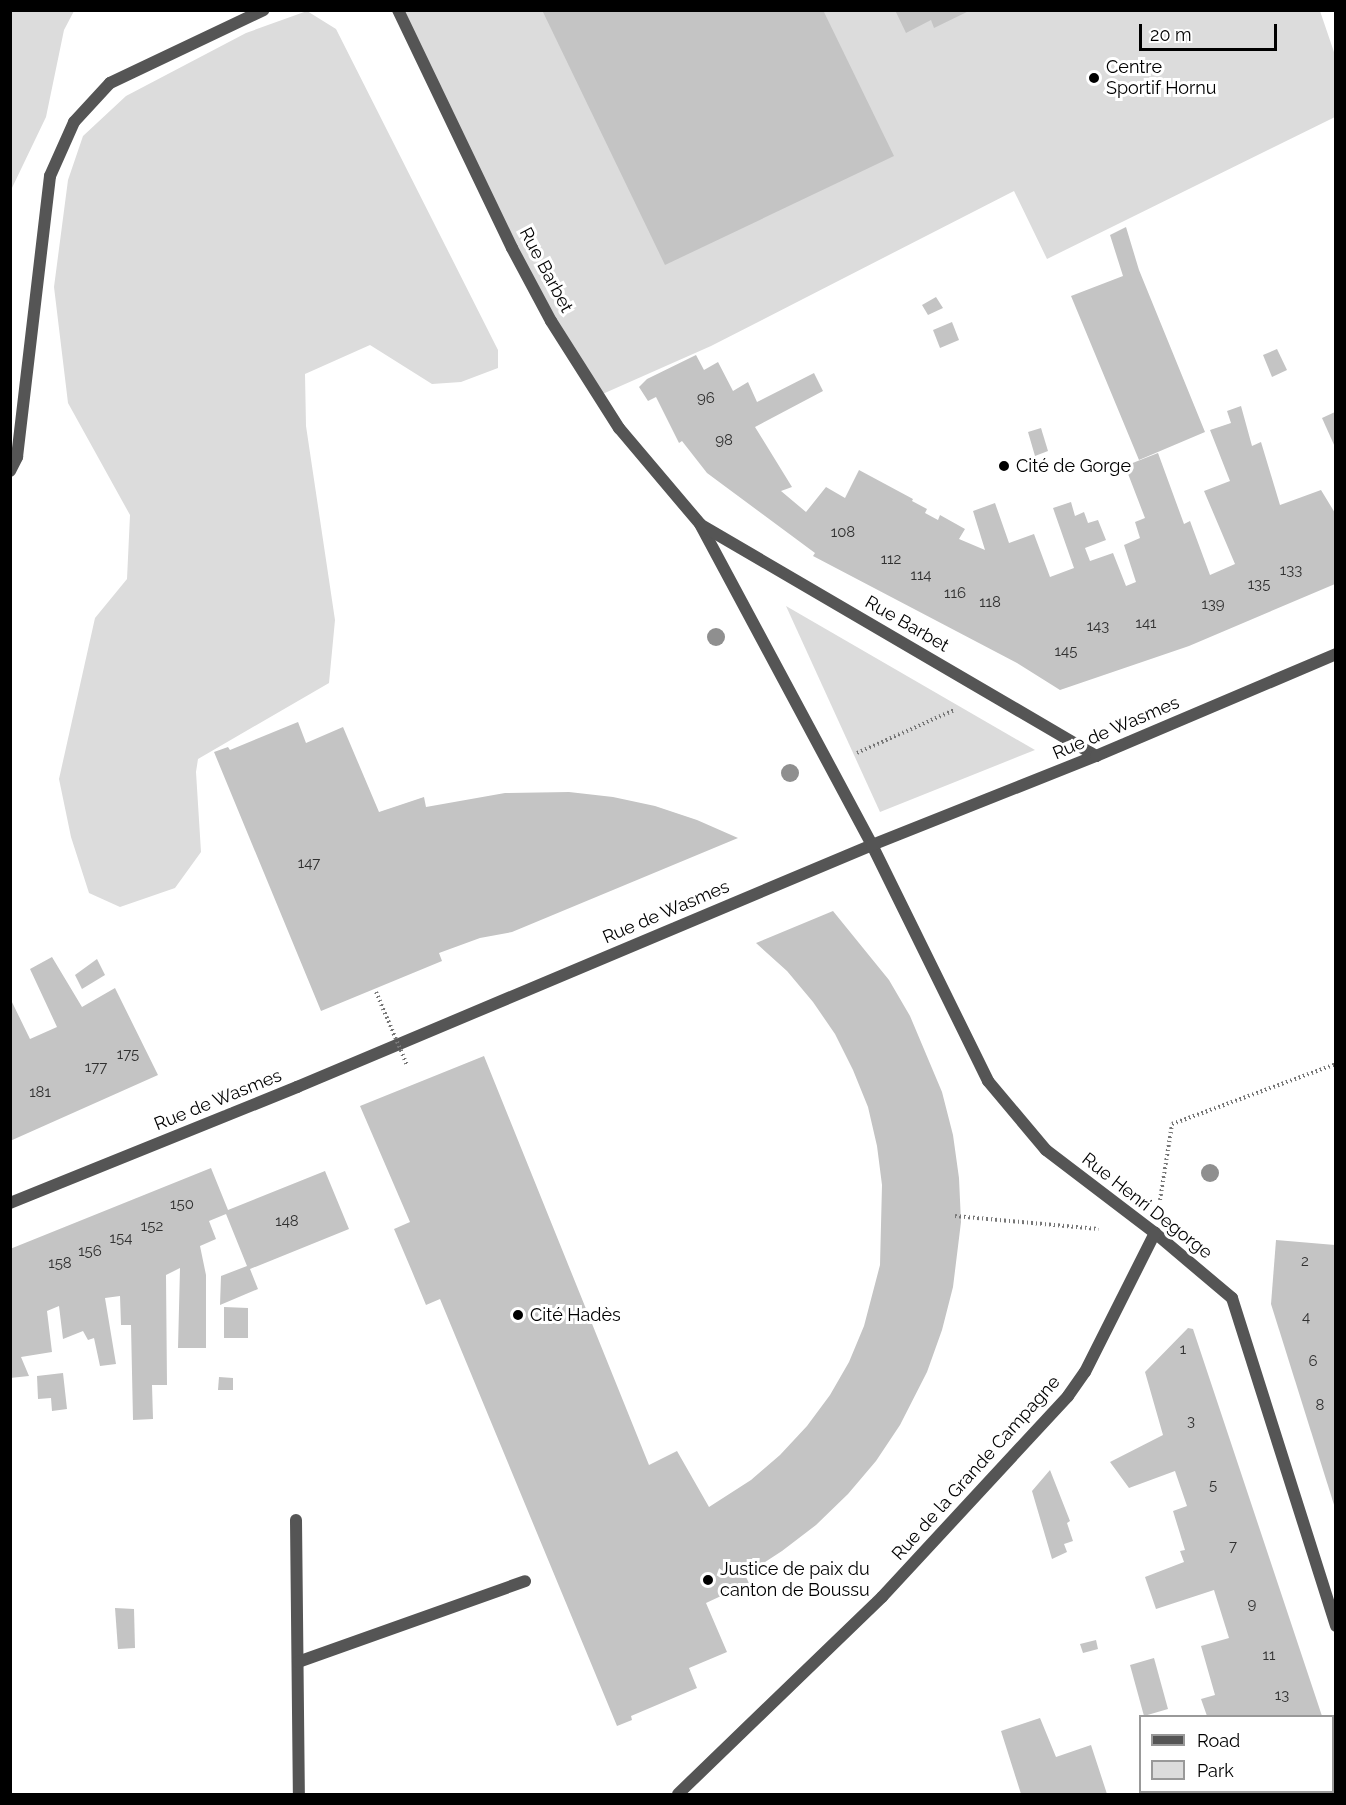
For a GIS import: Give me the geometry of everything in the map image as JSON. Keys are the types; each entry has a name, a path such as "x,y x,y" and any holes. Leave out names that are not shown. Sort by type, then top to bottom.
{"street":[{"path":"10,471 17,457 50,176 74,122 110,83 264,10"},
{"name":"Rue Barbet","path":"398,10 512,248 551,321 620,428 700,524 872,845"},
{"name":"Rue Barbet","path":"700,524 1096,756"},
{"name":"Rue de Wasmes","path":"10,1203 297,1087 872,845 1096,756 1335,654"},
{"name":"Rue Henri Degorge","path":"872,845 988,1081 1046,1150 1155,1233 1232,1298 1335,1626"},
{"name":"Rue de la Grande Campagne","path":"678,1794 882,1597 1068,1396 1085,1372 1155,1233"},
{"path":"296,1520 299,1794"},
{"path":"298,1662 525,1581"}],"path":[{"path":"830,765 990,694"},
{"path":"376,992 407,1065"},
{"path":"955,1216 1155,1233 1172,1124 1335,1064"}],"green space":[{"path":"11,10 74,11 64,30 46,117 11,190"},
{"path":"307,11 336,29 498,350 498,368 461,382 432,384 370,345 305,374 306,426 335,620 329,683 198,759 196,772 201,852 175,888 120,907 89,893 71,837 59,779 95,618 127,579 130,515 68,403 54,287 68,180 83,136 126,96 246,33"},
{"path":"398,11 1320,11 1335,55 1335,117 1047,259 1014,191 711,346 598,396 551,321"},
{"path":"786,606 1035,750 880,812"}],"building":[{"path":"542,10 823,10 894,156 665,265"},
{"path":"895,10 971,10 934,28 931,20 906,33"},
{"path":"1126,227 1139,270 1205,432 1139,460 1071,296 1123,276 1110,235"},
{"path":"936,297 943,308 928,315 922,305"},
{"path":"952,322 959,340 940,348 933,330"},
{"path":"1277,349 1287,370 1272,377 1263,355"},
{"path":"696,355 704,370 718,362 733,391 748,382 757,402 814,373 823,391 755,427 792,487 781,491 806,512 826,487 845,498 859,470 913,499 912,501 927,509 925,513 938,520 940,515 965,529 959,539 985,550 973,511 995,503 1009,543 1034,534 1050,577 1074,568 1053,508 1071,502 1075,516 1084,512 1088,523 1098,520 1106,540 1085,548 1090,561 1113,553 1126,586 1136,582 1124,545 1140,538 1135,522 1145,518 1125,466 1158,453 1184,524 1190,521 1210,575 1235,564 1204,491 1230,481 1210,430 1231,423 1227,411 1241,406 1252,446 1261,442 1280,505 1321,490 1335,513 1335,584 1189,646 1060,690 1017,663 813,556 815,553 707,473 682,441 679,443 656,397 648,401 639,387 647,379"},
{"path":"1335,412 1335,447 1322,418"},
{"path":"1041,428 1048,451 1035,456 1028,432"},
{"path":"298,722 306,743 343,727 379,812 424,797 426,807 505,793 569,792 613,797 655,806 697,820 738,838 512,932 480,938 439,953 442,961 321,1011 214,752 228,747 230,750"},
{"name":"Cité Hadès","path":"833,911 889,980 910,1016 942,1092 953,1135 959,1178 961,1222 953,1287 942,1330 927,1372 900,1425 876,1461 848,1494 816,1525 745,1575 749,1583 706,1603 727,1652 689,1668 697,1688 631,1716 632,1720 617,1726 440,1299 426,1305 394,1229 410,1222 360,1106 484,1056 649,1465 677,1451 709,1507 751,1480 780,1455 807,1426 830,1395 849,1362 864,1326 880,1265 882,1185 877,1146 868,1107 835,1034 813,1002 787,971 756,943"},
{"path":"52,957 82,1007 115,988 158,1075 10,1141 10,998 30,1039 57,1027 30,969"},
{"path":"97,959 105,975 82,989 75,975"},
{"path":"211,1168 228,1210 325,1171 349,1229 250,1269 258,1289 220,1305 221,1276 247,1266 226,1214 209,1221 216,1239 200,1246 206,1275 206,1348 178,1348 180,1268 166,1275 167,1385 152,1385 153,1419 133,1420 131,1325 121,1325 120,1296 105,1298 116,1364 100,1366 94,1338 88,1340 83,1331 63,1339 59,1306 47,1311 52,1352 21,1357 29,1376 10,1378 10,1249"},
{"path":"1276,1240 1335,1245 1335,1508 1271,1304"},
{"path":"224,1307 248,1308 248,1338 224,1338"},
{"path":"1188,1328 1193,1329 1322,1715 1207,1715 1201,1699 1215,1695 1201,1646 1229,1638 1214,1590 1156,1609 1145,1577 1184,1562 1180,1551 1185,1550 1173,1511 1187,1506 1175,1471 1129,1488 1110,1462 1163,1435 1145,1372"},
{"path":"63,1373 67,1409 52,1411 51,1398 38,1399 37,1376"},
{"path":"219,1377 233,1378 233,1390 218,1390"},
{"path":"1050,1470 1070,1521 1067,1523 1073,1541 1064,1544 1067,1552 1052,1559 1032,1491"},
{"path":"115,1608 134,1609 135,1648 118,1649"},
{"path":"1096,1640 1098,1649 1083,1653 1080,1644"},
{"path":"1154,1658 1168,1709 1144,1715 1130,1665"},
{"path":"1040,1718 1056,1757 1091,1745 1107,1794 1021,1794 1001,1731"},
{"path":"1334,1756 1335,1794 1262,1794 1334,1793"},
{"path":"1166,1793 1195,1794 1167,1794"}],"place":[{"name":"Centre Sportif Hornu","path":"1094,78"},
{"name":"Cité de Gorge","path":"1004,466"},
{"name":"Cité Hadès","path":"518,1315"},
{"name":"Justice de paix du canton de Boussu","path":"708,1580"}]}
